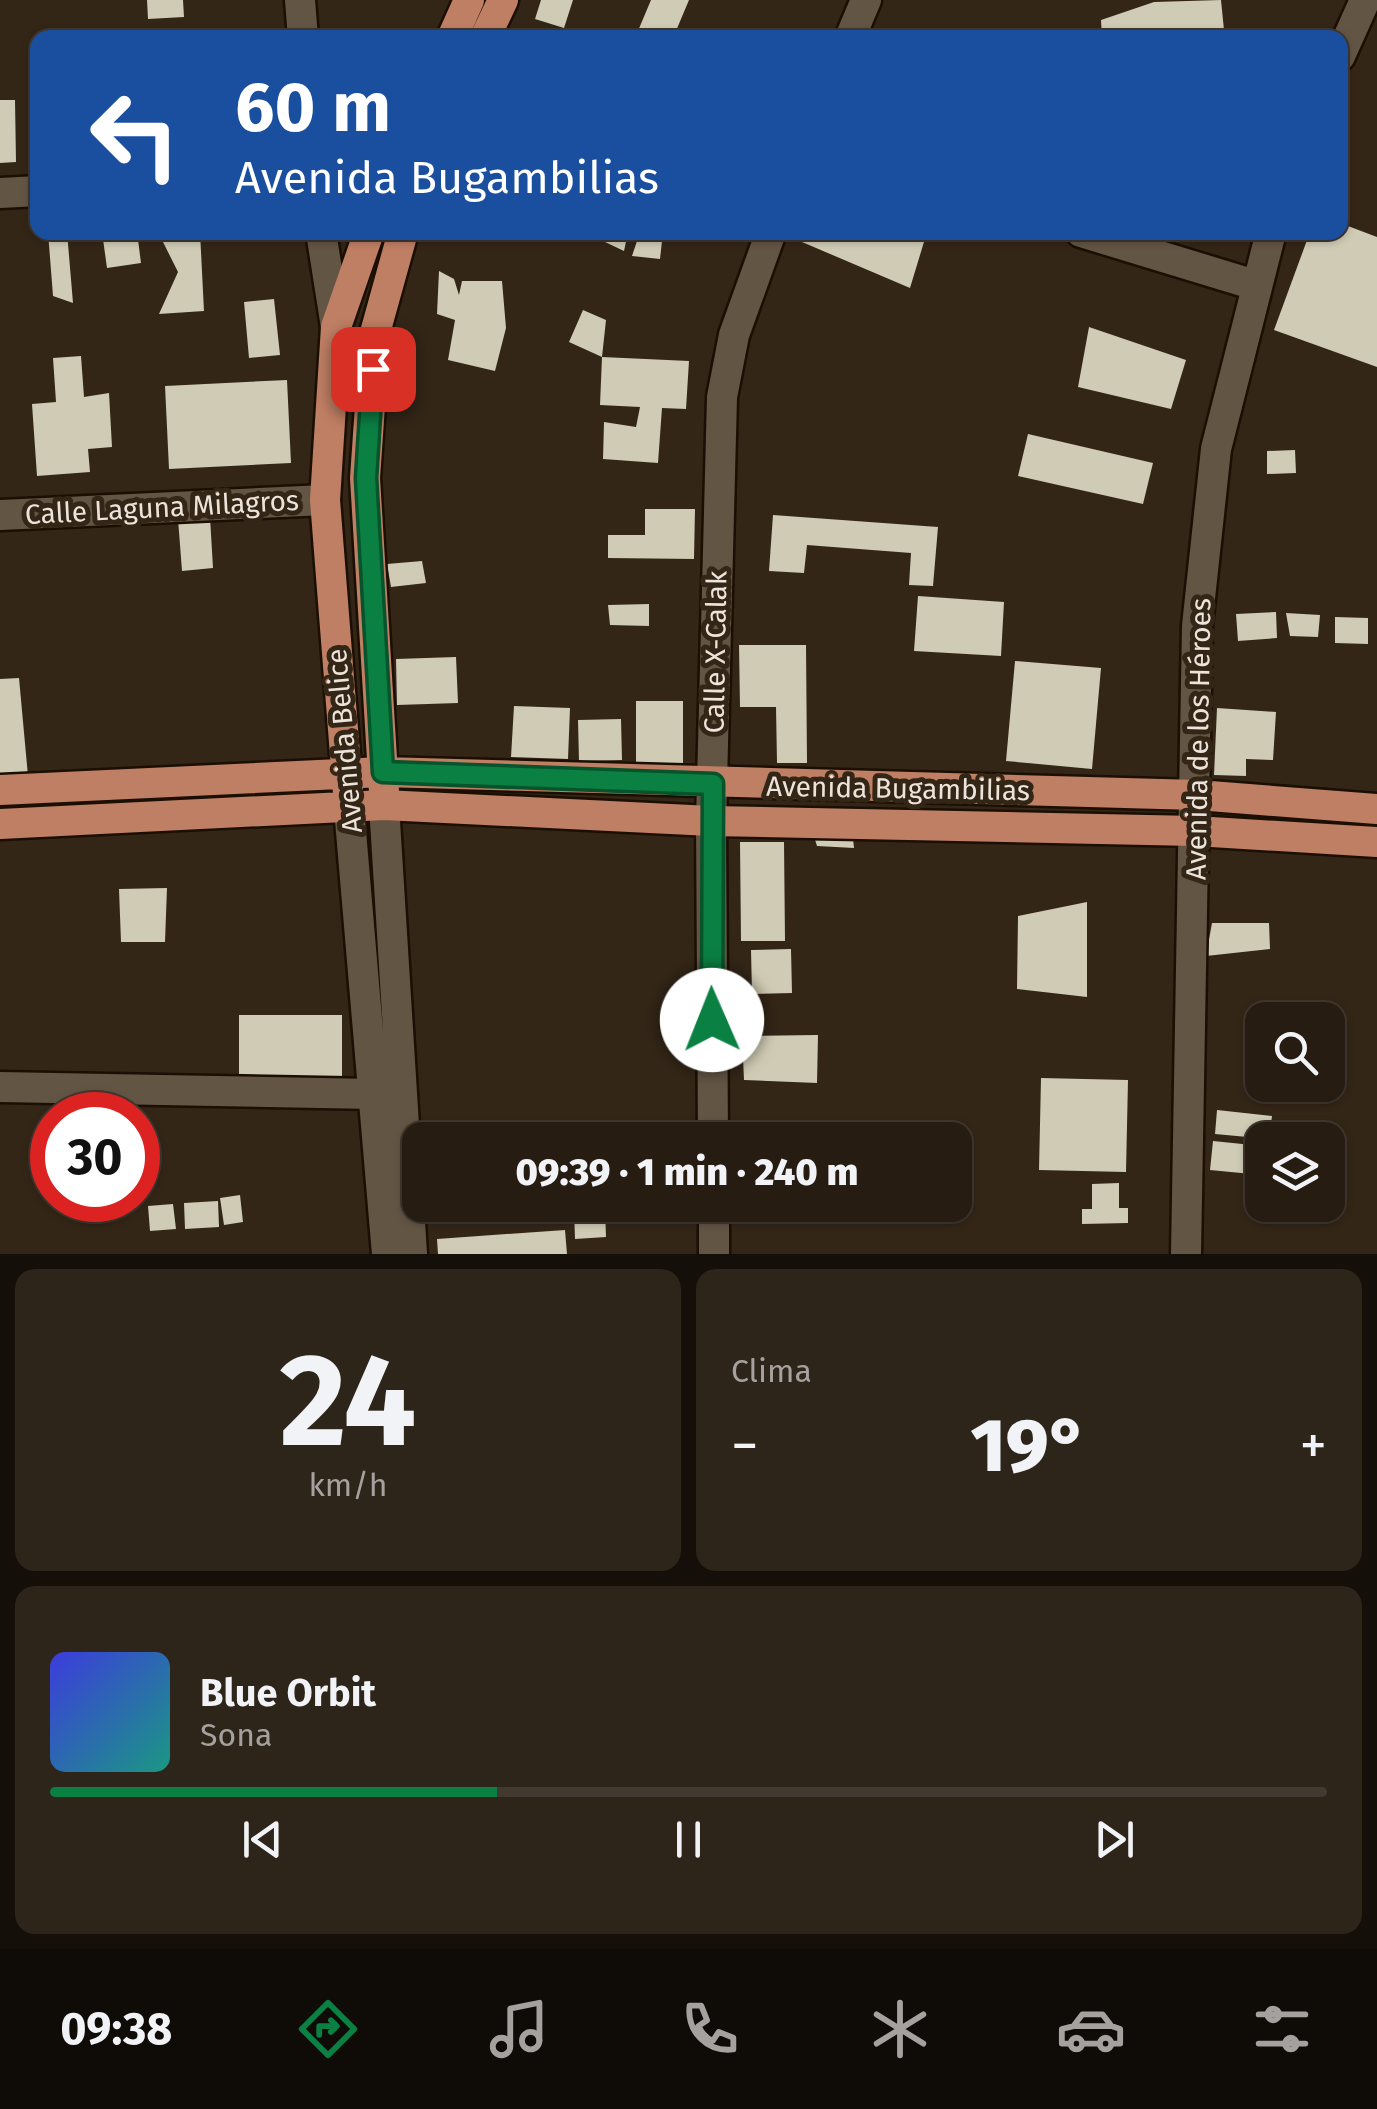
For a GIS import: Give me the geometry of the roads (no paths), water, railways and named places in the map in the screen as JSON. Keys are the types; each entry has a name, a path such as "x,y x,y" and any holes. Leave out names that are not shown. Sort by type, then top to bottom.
{"main road":[{"path":"456,30 469,0"},
{"path":"489,30 502,0"},
{"name":"Avenida Belice","path":"349,808 325,500 336,327 365,240"},
{"name":"Avenida Belice","path":"384,806 366,478 375,333 401,240"},
{"name":"Avenida Bugambilias","path":"0,790 383,772 1197,796 1377,810"},
{"name":"Avenida Bugambilias","path":"0,824 384,806 711,821 1196,831 1377,842"}],"street":[{"path":"300,0 302,30"},
{"path":"853,30 866,0"},
{"path":"1348,38 1365,0"},
{"path":"0,194 30,192"},
{"path":"321,240 336,327"},
{"name":"Calle X-Calak","path":"714,1122 711,821 722,396 734,334 768,240"},
{"path":"1107,240 1255,285"},
{"name":"Avenida de los Héroes","path":"1186,1254 1197,626 1214,469 1269,240"},
{"name":"Calle Laguna Milagros","path":"0,514 325,500"},
{"name":"Avenida Belice","path":"384,806 412,1254"},
{"name":"Avenida Belice","path":"349,808 387,1254"},
{"path":"0,1087 374,1094"},
{"path":"714,1222 714,1254"}]}
